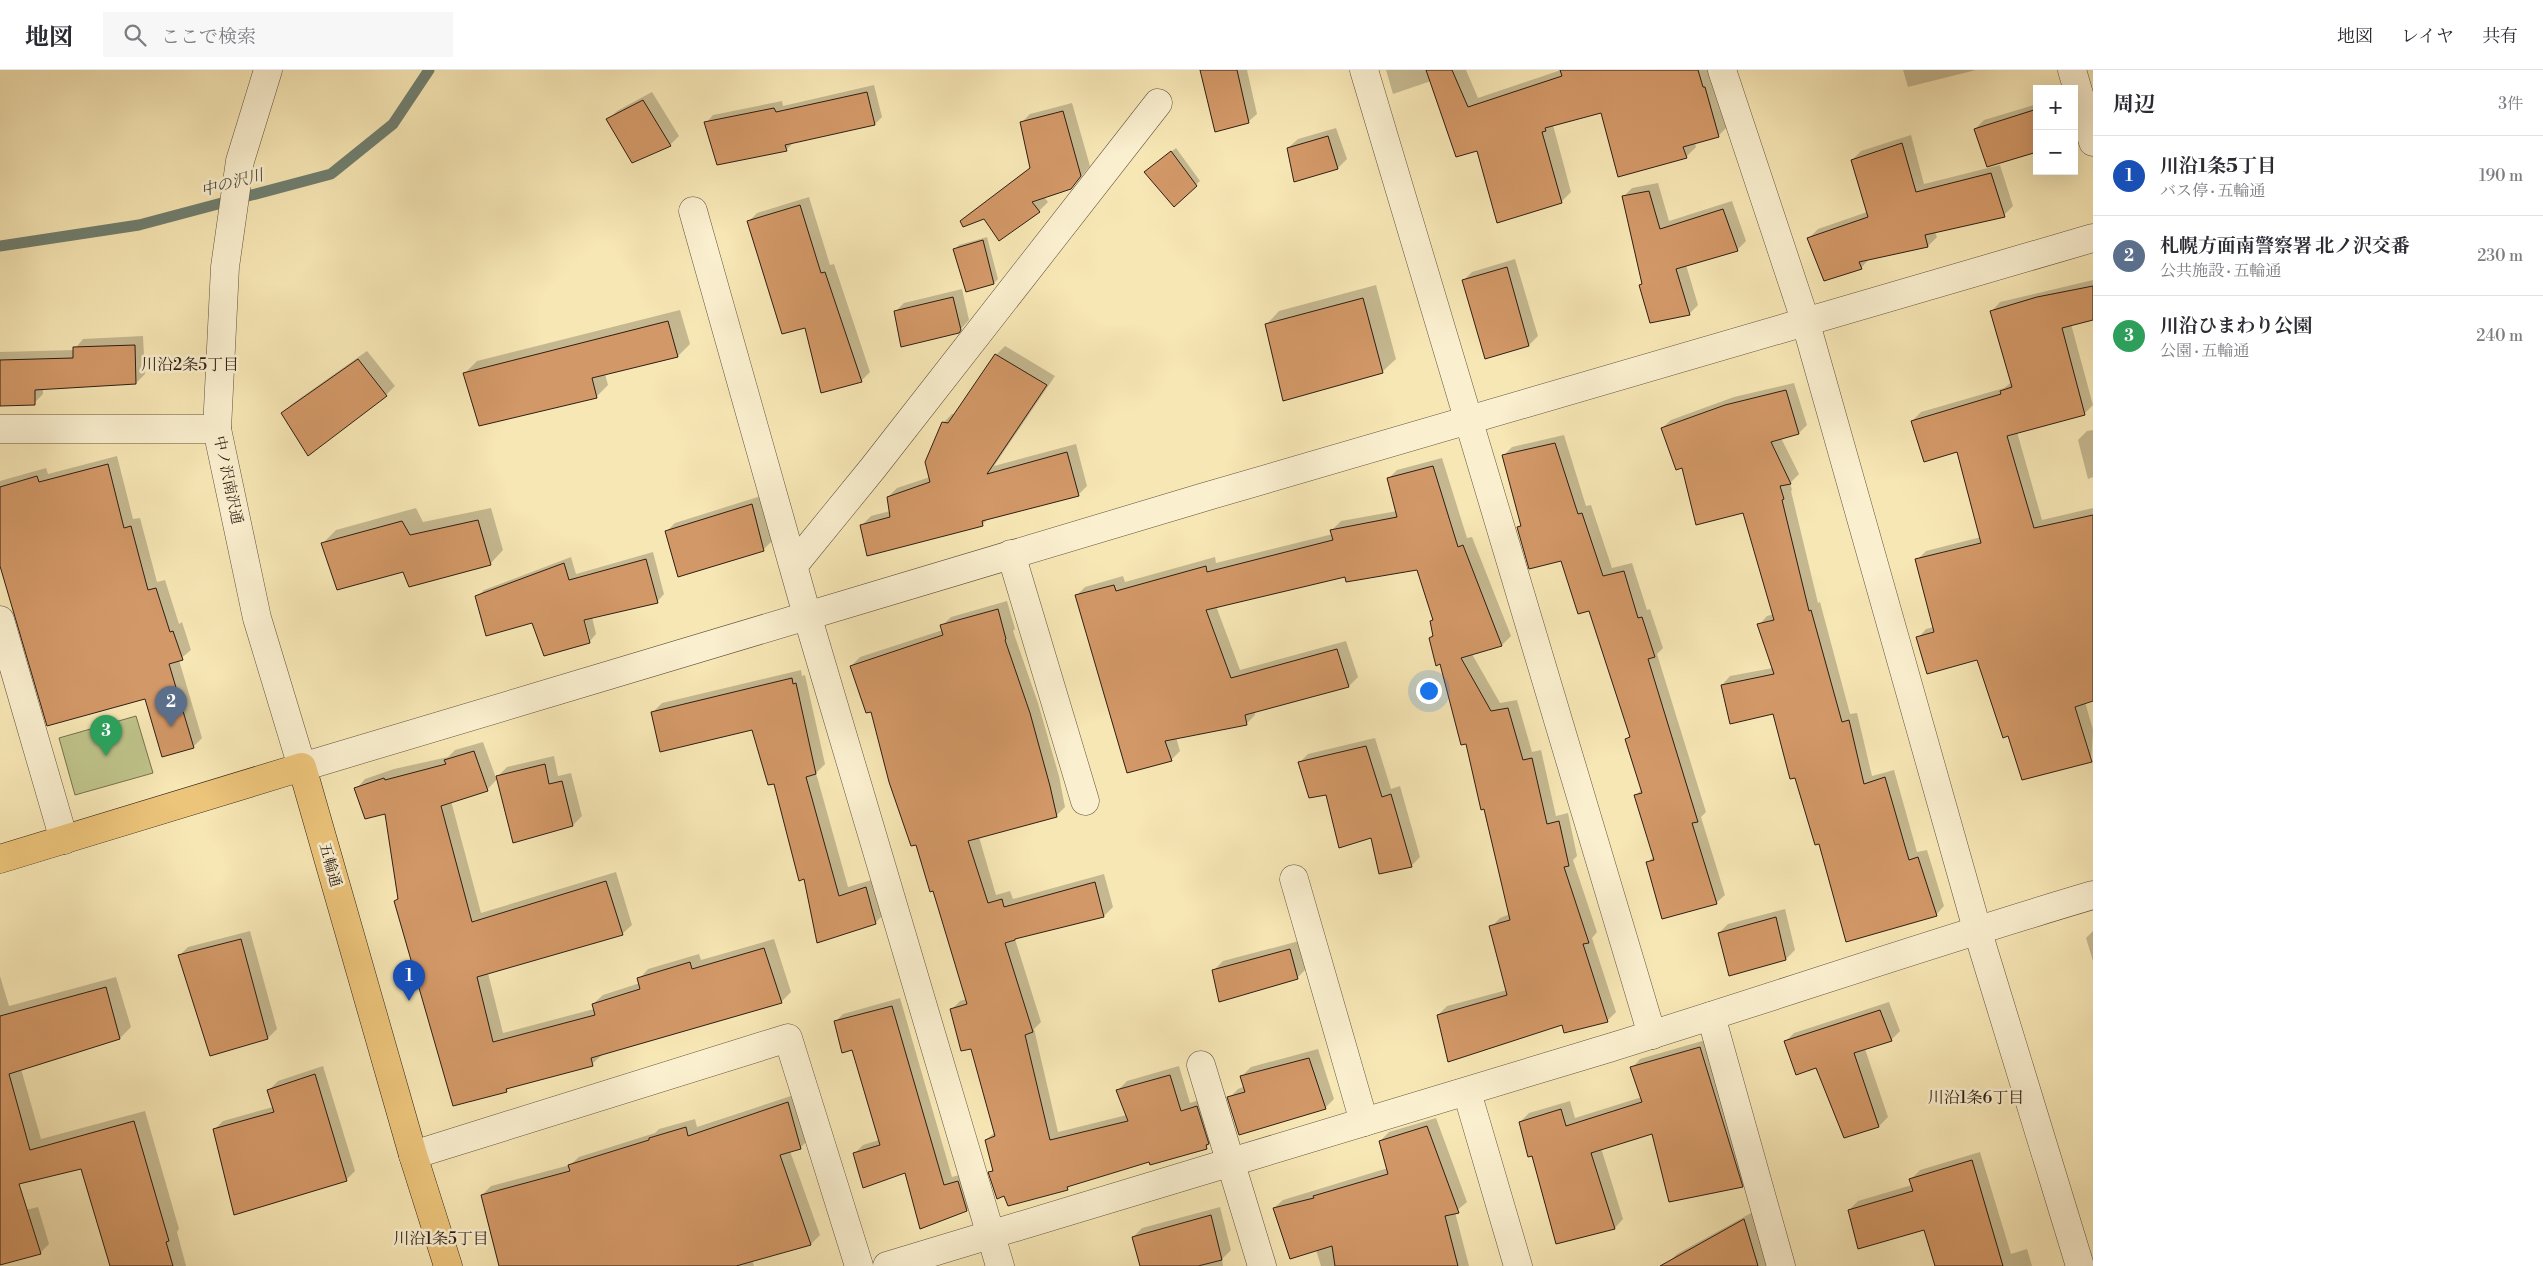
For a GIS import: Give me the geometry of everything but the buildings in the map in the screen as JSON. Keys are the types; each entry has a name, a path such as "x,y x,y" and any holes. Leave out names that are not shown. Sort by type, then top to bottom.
{"main road":[{"path":"0,859 302,767"},
{"name":"五輪通","path":"302,767 413,1155 448,1266"}],"street":[{"name":"中ノ沢南沢通","path":"268,70 240,161 225,267 217,429 257,618 302,767"},
{"path":"1364,70 1652,1035"},
{"path":"1722,70 1805,320 1977,930 2080,1266"},
{"path":"2072,70 2093,142"},
{"path":"794,565 879,460 1158,103"},
{"path":"693,211 807,615 1000,1266"},
{"path":"302,767 1011,554 1469,421 1805,320 2093,238"},
{"path":"0,429 217,429"},
{"path":"1011,554 1085,801"},
{"path":"0,620 64,840"},
{"path":"1294,879 1364,1122"},
{"path":"887,1266 1652,1035 1977,930 2093,895"},
{"path":"1711,1016 1782,1266"},
{"path":"413,1155 788,1038 859,1266"},
{"path":"1201,1065 1262,1266"},
{"path":"1466,1092 1518,1266"}],"green space":[{"path":"136,716 153,773 75,795 59,738"}],"waterway":[{"name":"中の沢川","path":"0,246 139,225 331,174 393,124 429,70"}],"place":[{"name":"札幌方面南警察署 北ノ沢交番","path":"171,727"},
{"name":"川沿ひまわり公園","path":"106,756"},
{"name":"川沿1条5丁目","path":"409,1001"}],"district":[{"name":"川沿2条5丁目","path":"190,365"},
{"name":"川沿1条6丁目","path":"1976,1098"},
{"name":"川沿1条5丁目","path":"441,1239"}]}
